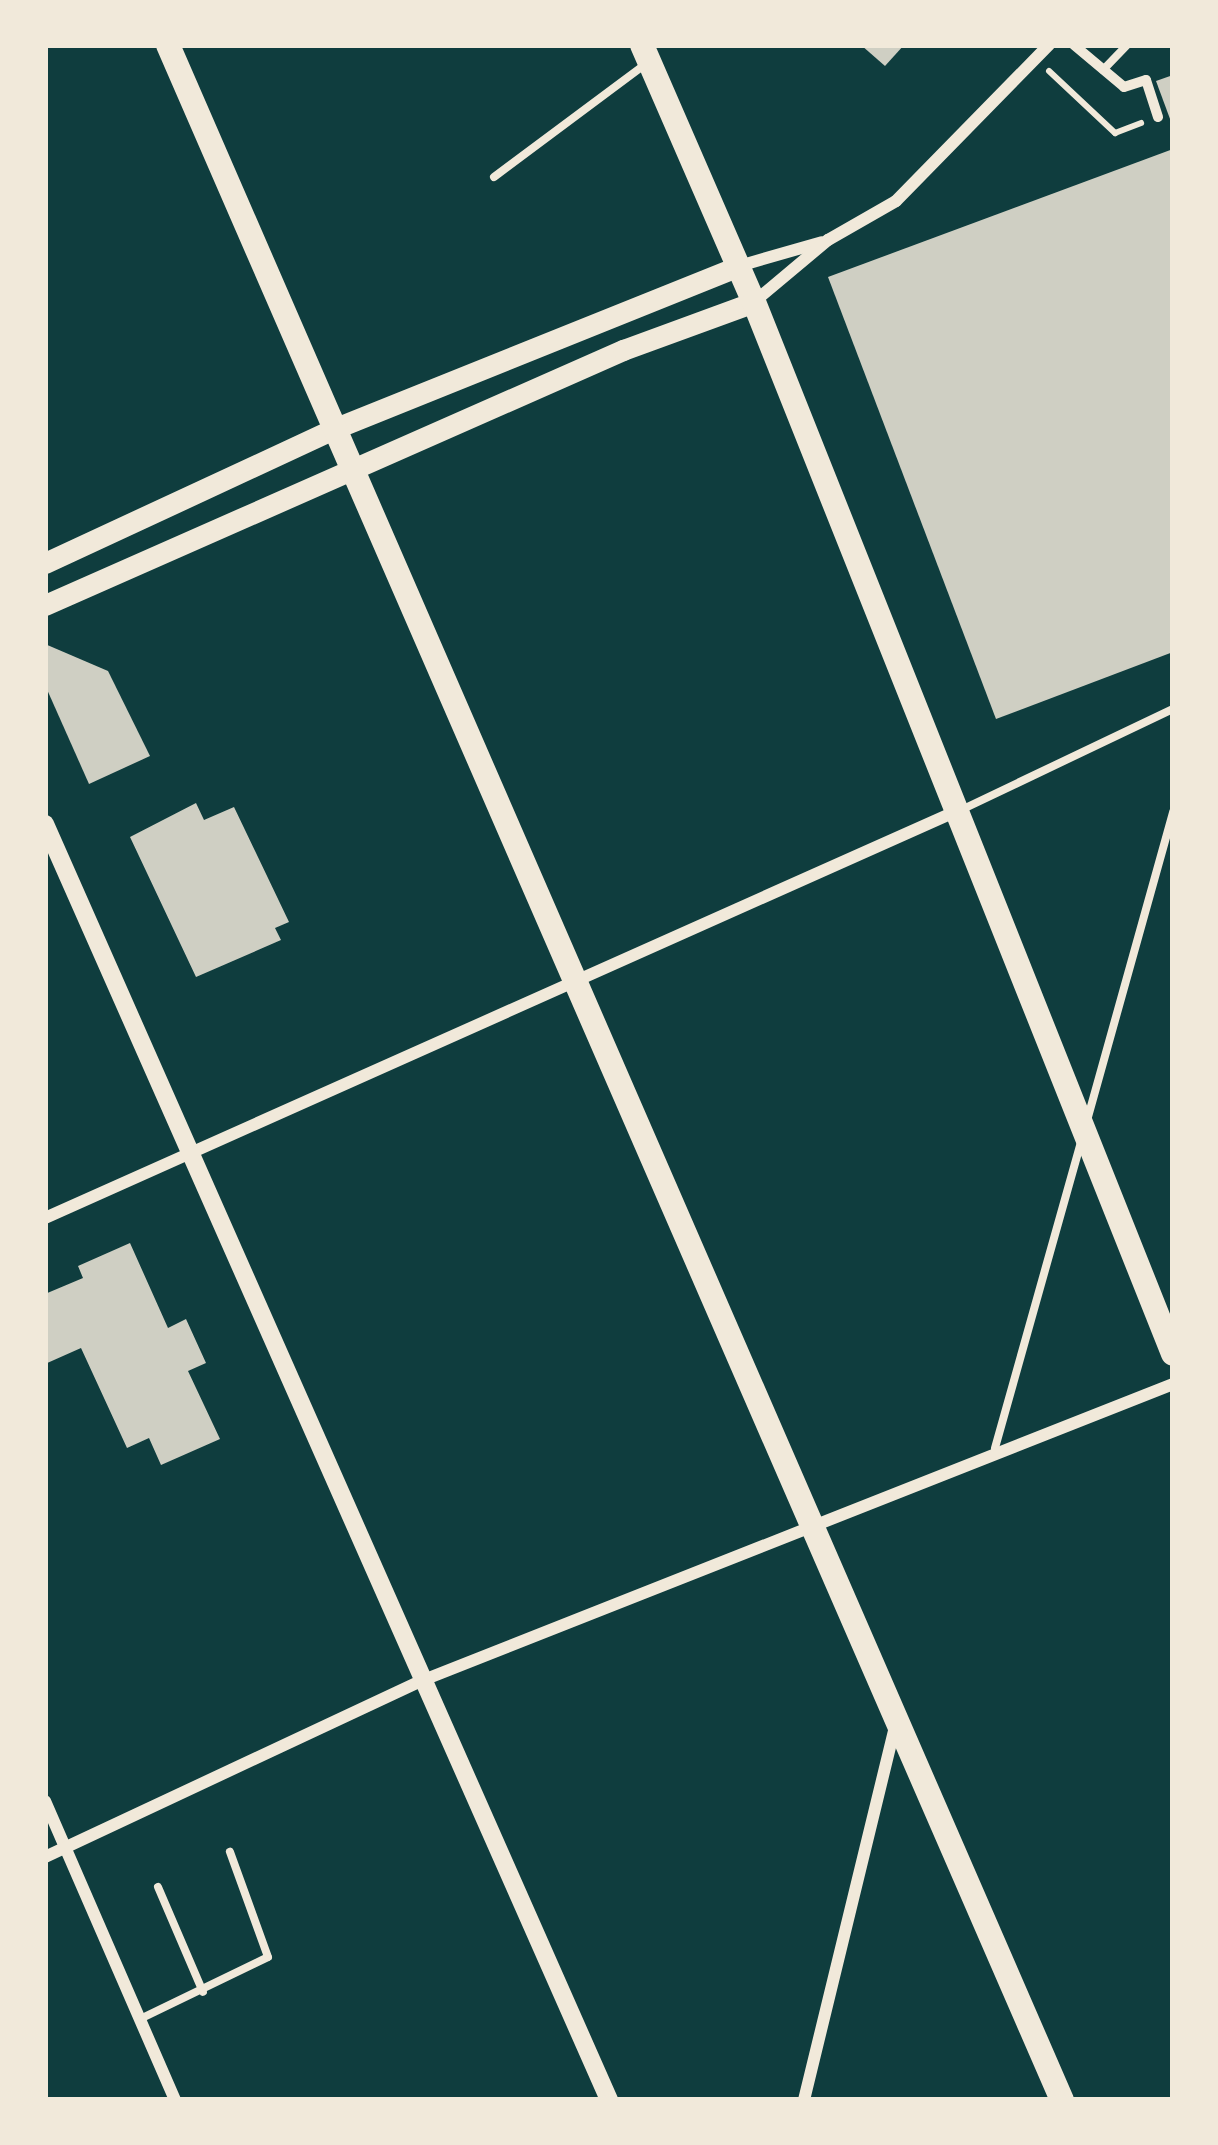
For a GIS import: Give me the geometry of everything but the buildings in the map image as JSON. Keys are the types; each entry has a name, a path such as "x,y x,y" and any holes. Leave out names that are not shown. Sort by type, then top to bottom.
{"main road":[{"path":"168,45 356,468 573,986 813,1521 1063,2100"},
{"path":"646,53 754,302 1086,1124 1173,1354"},
{"path":"45,563 336,428 739,266"},
{"path":"45,605 622,350 754,302"}],"street":[{"path":"754,302 828,240 910,188 1049,45"},
{"path":"1074,45 1124,87 1146,80 1158,117"},
{"path":"739,266 828,240"},
{"path":"45,1218 959,810"},
{"path":"45,824 609,2100"},
{"path":"45,1857 421,1681 995,1448 1173,1384"},
{"path":"804,2100 898,1716"},
{"path":"45,1801 175,2100"}],"lane":[{"path":"1103,70 1127,45"},
{"path":"494,177 646,53"},
{"path":"959,810 1173,709"},
{"path":"995,1448 1173,812"},
{"path":"139,2019 268,1957 230,1852"},
{"path":"158,1887 203,1992"}],"path":[{"path":"1075,93 1114,133 1158,117"}]}
